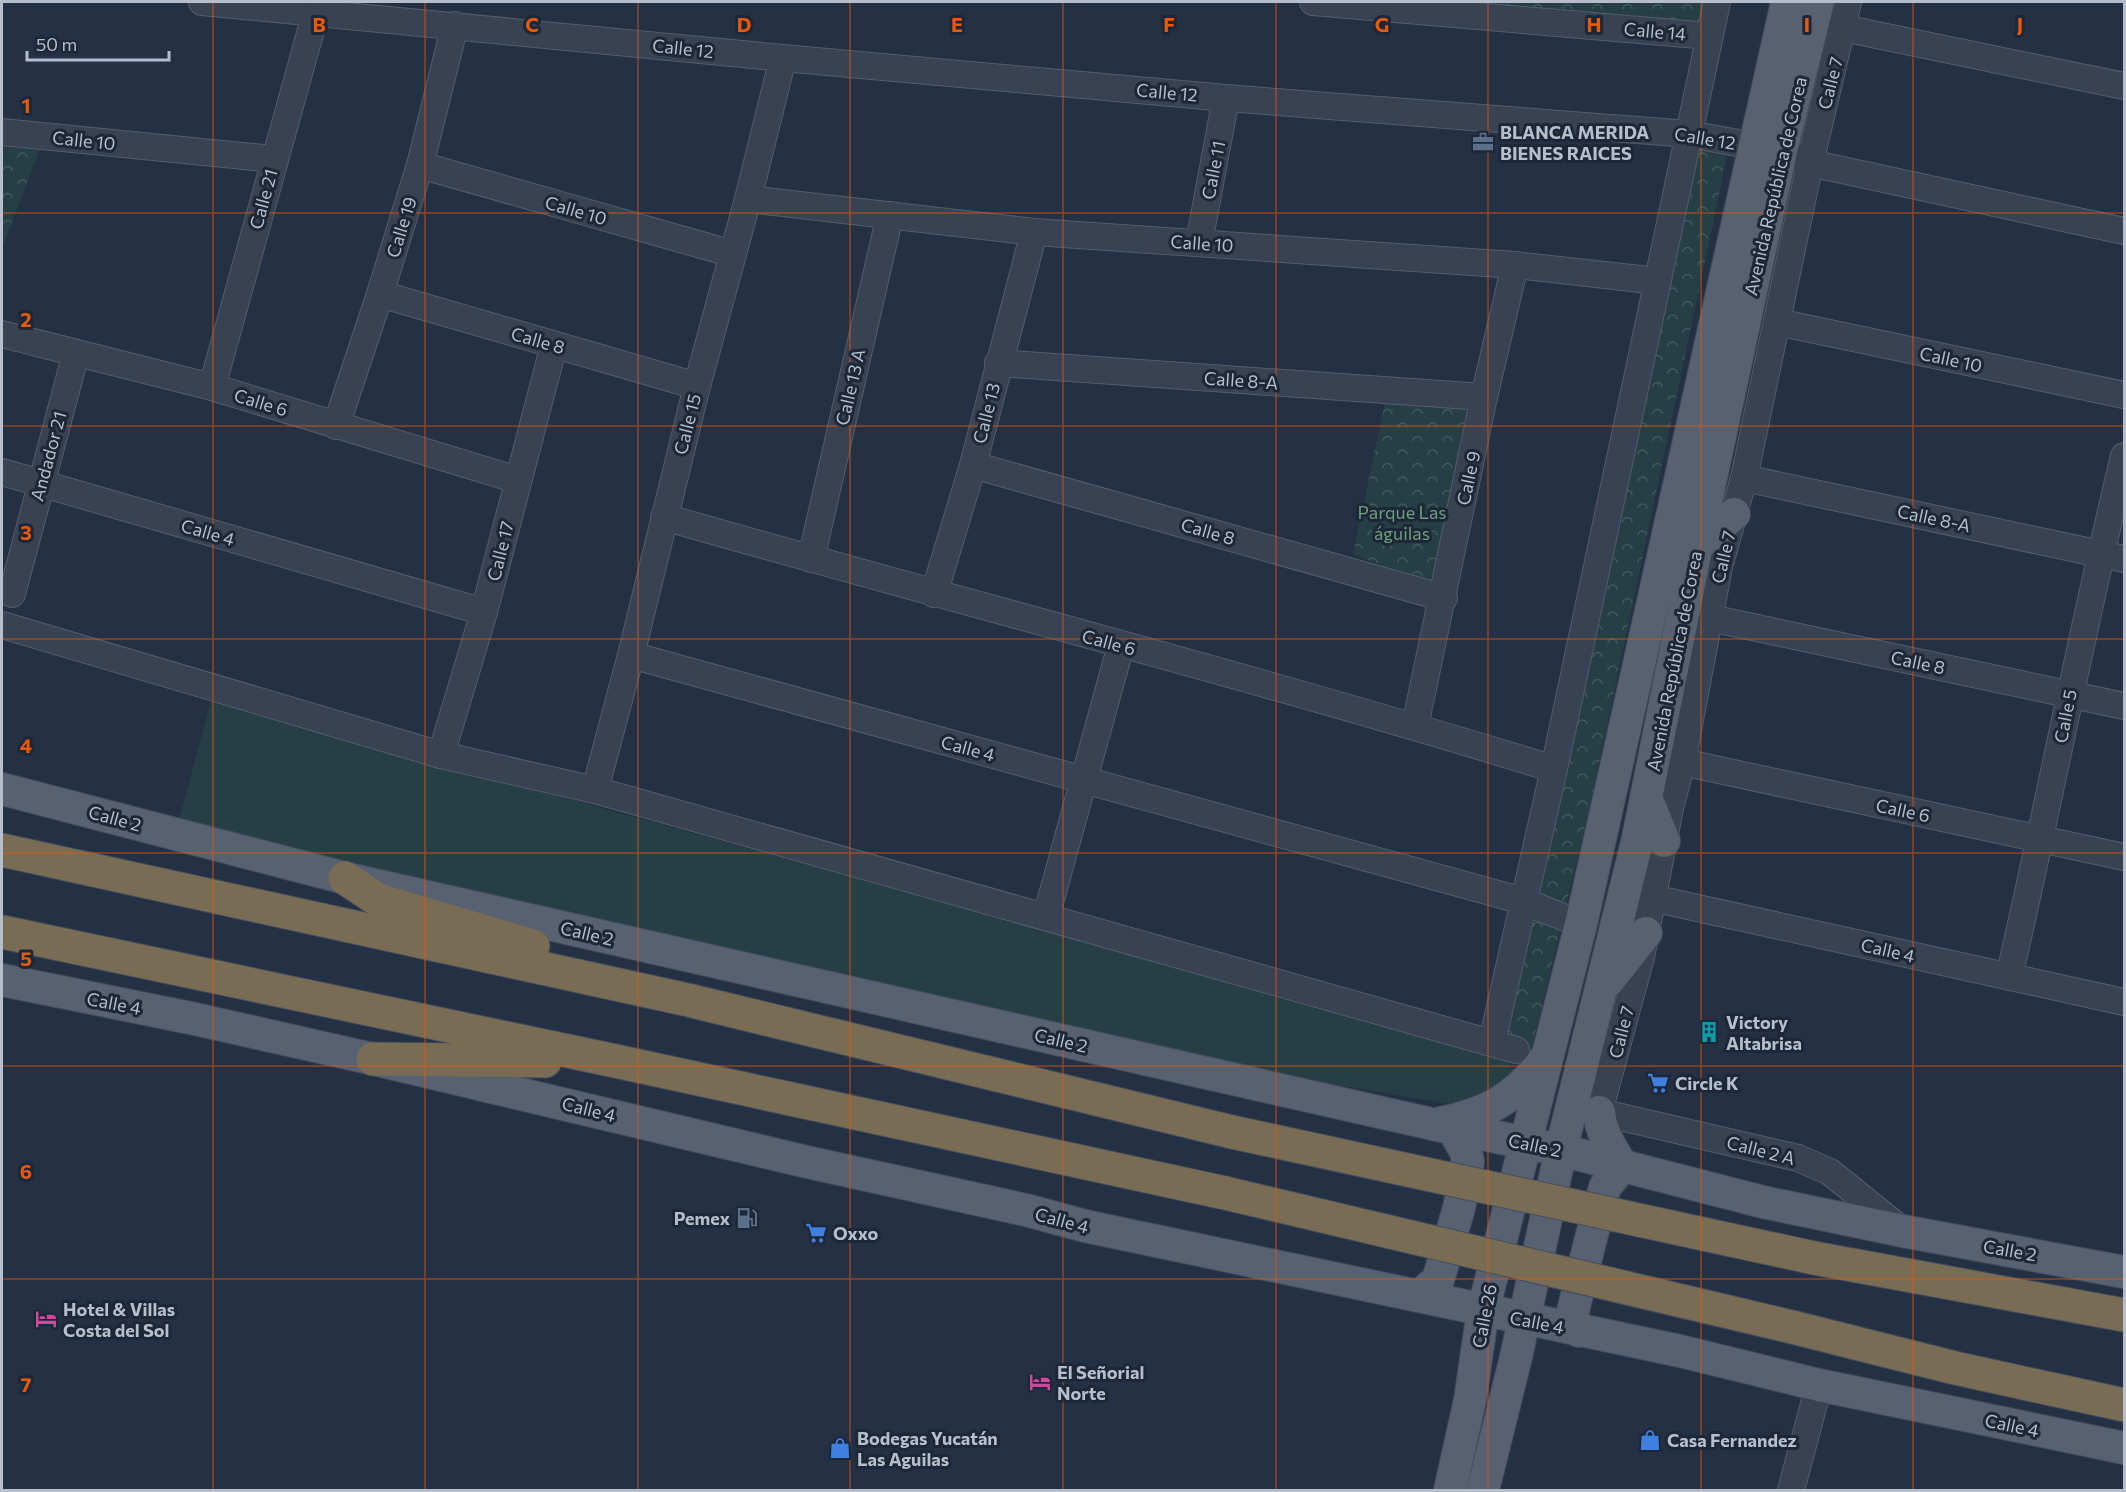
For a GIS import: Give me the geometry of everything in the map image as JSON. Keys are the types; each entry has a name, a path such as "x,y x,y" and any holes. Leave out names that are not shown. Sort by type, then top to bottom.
{"highway":[{"path":"2,850 688,1000 1232,1132 1814,1258 2124,1314"},
{"path":"345,878 378,900 582,960 688,1000"},
{"path":"2,932 620,1062 1225,1193 1792,1327 1955,1368 2124,1405"},
{"path":"373,1059 620,1062"}],"main road":[{"name":"Avenida República de Corea","path":"1523,1320 1561,1150 1646,797 1697,546 1768,149 1787,2"},
{"name":"Avenida República de Corea","path":"1525,1143 1581,924 1768,149 1818,2"},
{"path":"1697,546 1734,514"},
{"name":"Calle 2","path":"2,789 345,878 1442,1126 1561,1150 1763,1202 1903,1231 2124,1272"},
{"path":"1646,797 1664,841"},
{"path":"1601,989 1646,933"},
{"name":"Calle 4","path":"2,980 195,1019 373,1059 807,1162 1026,1210 1085,1226 1523,1320 1680,1351 1819,1385 2124,1448"},
{"path":"1419,1296 1438,1280 1459,1208 1468,1162 1466,1152 1442,1126 1489,1109 1529,1080 1549,1053"},
{"path":"1579,1331 1572,1315 1591,1238 1605,1187 1622,1166 1600,1126 1599,1112"},
{"name":"Calle 26","path":"1450,1491 1470,1400 1483,1311 1525,1143"},
{"path":"1482,1491 1516,1357 1523,1320"}],"street":[{"name":"Calle 12","path":"202,2 1226,98 1689,134 1768,149 1810,163 2124,231"},
{"name":"Calle 14","path":"1313,2 1709,36"},
{"path":"1492,1042 1554,769 1717,2"},
{"name":"Calle 7","path":"1599,1112 1616,1055 1646,933 1682,762 1719,567 1744,478 1810,163 1848,2"},
{"name":"Calle 21","path":"212,387 316,12"},
{"name":"Calle 19","path":"336,426 420,165 455,25"},
{"path":"1843,28 2124,86"},
{"name":"Calle 15","path":"595,790 783,58"},
{"name":"Calle 11","path":"1199,243 1226,98"},
{"name":"Calle 10","path":"2,132 274,159"},
{"name":"Calle 10","path":"420,165 733,254"},
{"name":"Calle 10","path":"748,199 1034,232 1515,265 1658,281"},
{"name":"Calle 13 A","path":"811,559 890,214"},
{"name":"Calle 13","path":"934,594 973,465 1034,232"},
{"name":"Calle 9","path":"1415,726 1444,598 1484,398 1515,265"},
{"name":"Calle 8","path":"380,294 697,386"},
{"name":"Calle 10","path":"1777,322 2124,395"},
{"name":"Calle 6","path":"2,334 212,387 518,480"},
{"name":"Calle 17","path":"441,755 484,612 555,345"},
{"name":"Andador 21","path":"12,594 76,354"},
{"name":"Calle 8-A","path":"998,363 1484,398"},
{"name":"Calle 5","path":"2009,977 2041,840 2070,694 2112,557 2124,456"},
{"name":"Calle 8","path":"973,465 1444,598"},
{"name":"Calle 4","path":"2,472 484,612"},
{"name":"Calle 8-A","path":"1744,478 2112,557"},
{"name":"Calle 6","path":"664,517 1415,726 1554,769"},
{"name":"Calle 8","path":"1710,618 2124,706"},
{"path":"2,625 441,755 595,790 1516,1050"},
{"path":"1046,917 1121,645"},
{"name":"Calle 4","path":"631,655 1523,901 1581,924"},
{"name":"Calle 6","path":"1682,762 2124,857"},
{"name":"Calle 4","path":"1652,898 2124,1002"},
{"name":"Calle 2 A","path":"1599,1112 1797,1158 1830,1172 1903,1231"},
{"path":"1791,1491 1819,1385"}],"green space":[{"path":"1456,2 1703,2 1699,23"},
{"path":"2,139 42,143 2,249"},
{"path":"1730,142 1589,811 1531,1051 1502,1035 1697,144"},
{"name":"Parque Las águilas","path":"1387,393 1468,401 1433,587 1353,554"},
{"path":"211,701 1500,1054 1518,1074 1480,1109 1186,1060 178,823"}],"place":[{"name":"BLANCA MERIDA BIENES RAICES","path":"1483,142"},
{"name":"Victory Altabrisa","path":"1709,1032"},
{"name":"Circle K","path":"1658,1083"},
{"name":"Pemex","path":"747,1218"},
{"name":"Oxxo","path":"816,1233"},
{"name":"Hotel & Villas Costa del Sol","path":"46,1319"},
{"name":"El Señorial Norte","path":"1040,1382"},
{"name":"Casa Fernandez","path":"1650,1440"},
{"name":"Bodegas Yucatán Las Aguilas","path":"840,1448"}]}
